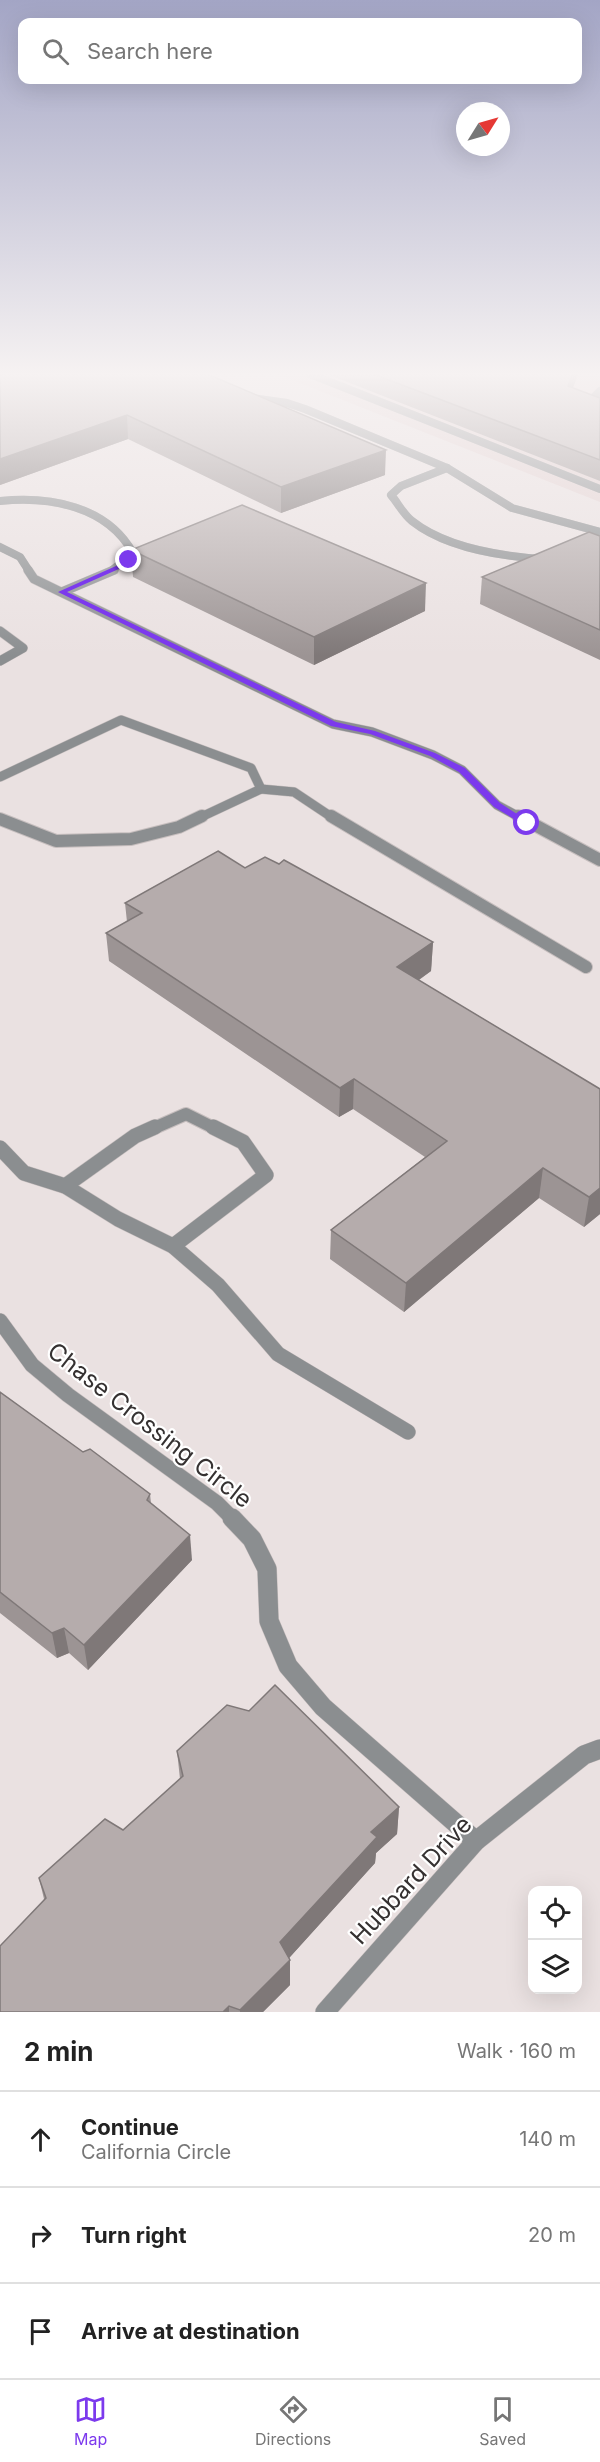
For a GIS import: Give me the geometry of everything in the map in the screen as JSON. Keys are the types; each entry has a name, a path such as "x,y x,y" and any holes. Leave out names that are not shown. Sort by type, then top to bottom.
{"street":[{"path":"552,557 515,557 447,538 412,521 391,495 401,486 447,468 512,508 600,532"},
{"path":"547,468 600,489"},
{"path":"0,501 26,498 80,510 105,520 128,538 133,553 129,560 119,567 62,592"},
{"path":"0,547 20,557 34,579 333,724 372,732 433,755 462,770 497,805 600,860"},
{"path":"0,631 23,648 0,661"},
{"path":"0,777 121,720 251,768 261,789"},
{"path":"0,819 56,841 131,839 179,827 261,789 294,792 320,810 586,967"},
{"path":"64,1186 135,1136 186,1114 243,1142 266,1175 173,1246"},
{"path":"0,1148 24,1173 64,1186 118,1219 173,1246 218,1285 278,1354 408,1432"},
{"name":"Chase Crossing Circle","path":"0,1321 32,1365 68,1395 217,1503 252,1539 267,1569 269,1621 288,1666 323,1707 476,1841"},
{"name":"Hubbard Drive","path":"325,2012 476,1841 584,1755 600,1749"}],"shaded area":[{"path":"514,468 600,468 600,502"}],"building":[{"path":"240,468 335,468 281,487"},
{"path":"242,505 426,583 314,637 131,550"},
{"path":"589,532 600,536 600,630 482,577"},
{"path":"218,851 245,868 265,857 279,864 284,860 433,942 397,967 600,1089 600,1188 589,1197 543,1168 406,1283 331,1230 447,1141 354,1079 340,1088 106,933 142,913 125,903"},
{"path":"0,1392 83,1452 90,1449 150,1494 147,1500 190,1535 84,1645 64,1628 52,1633 0,1592"},
{"path":"275,1685 399,1807 371,1832 377,1837 280,1942 290,1960 240,2010 229,2006 223,2012 0,2012 0,1946 46,1898 39,1878 105,1819 123,1830 183,1776 177,1751 227,1705 249,1711"}],"route":[{"path":"129,560 119,567 62,592 333,724 372,732 433,755 462,770 497,805 527,823"}]}
